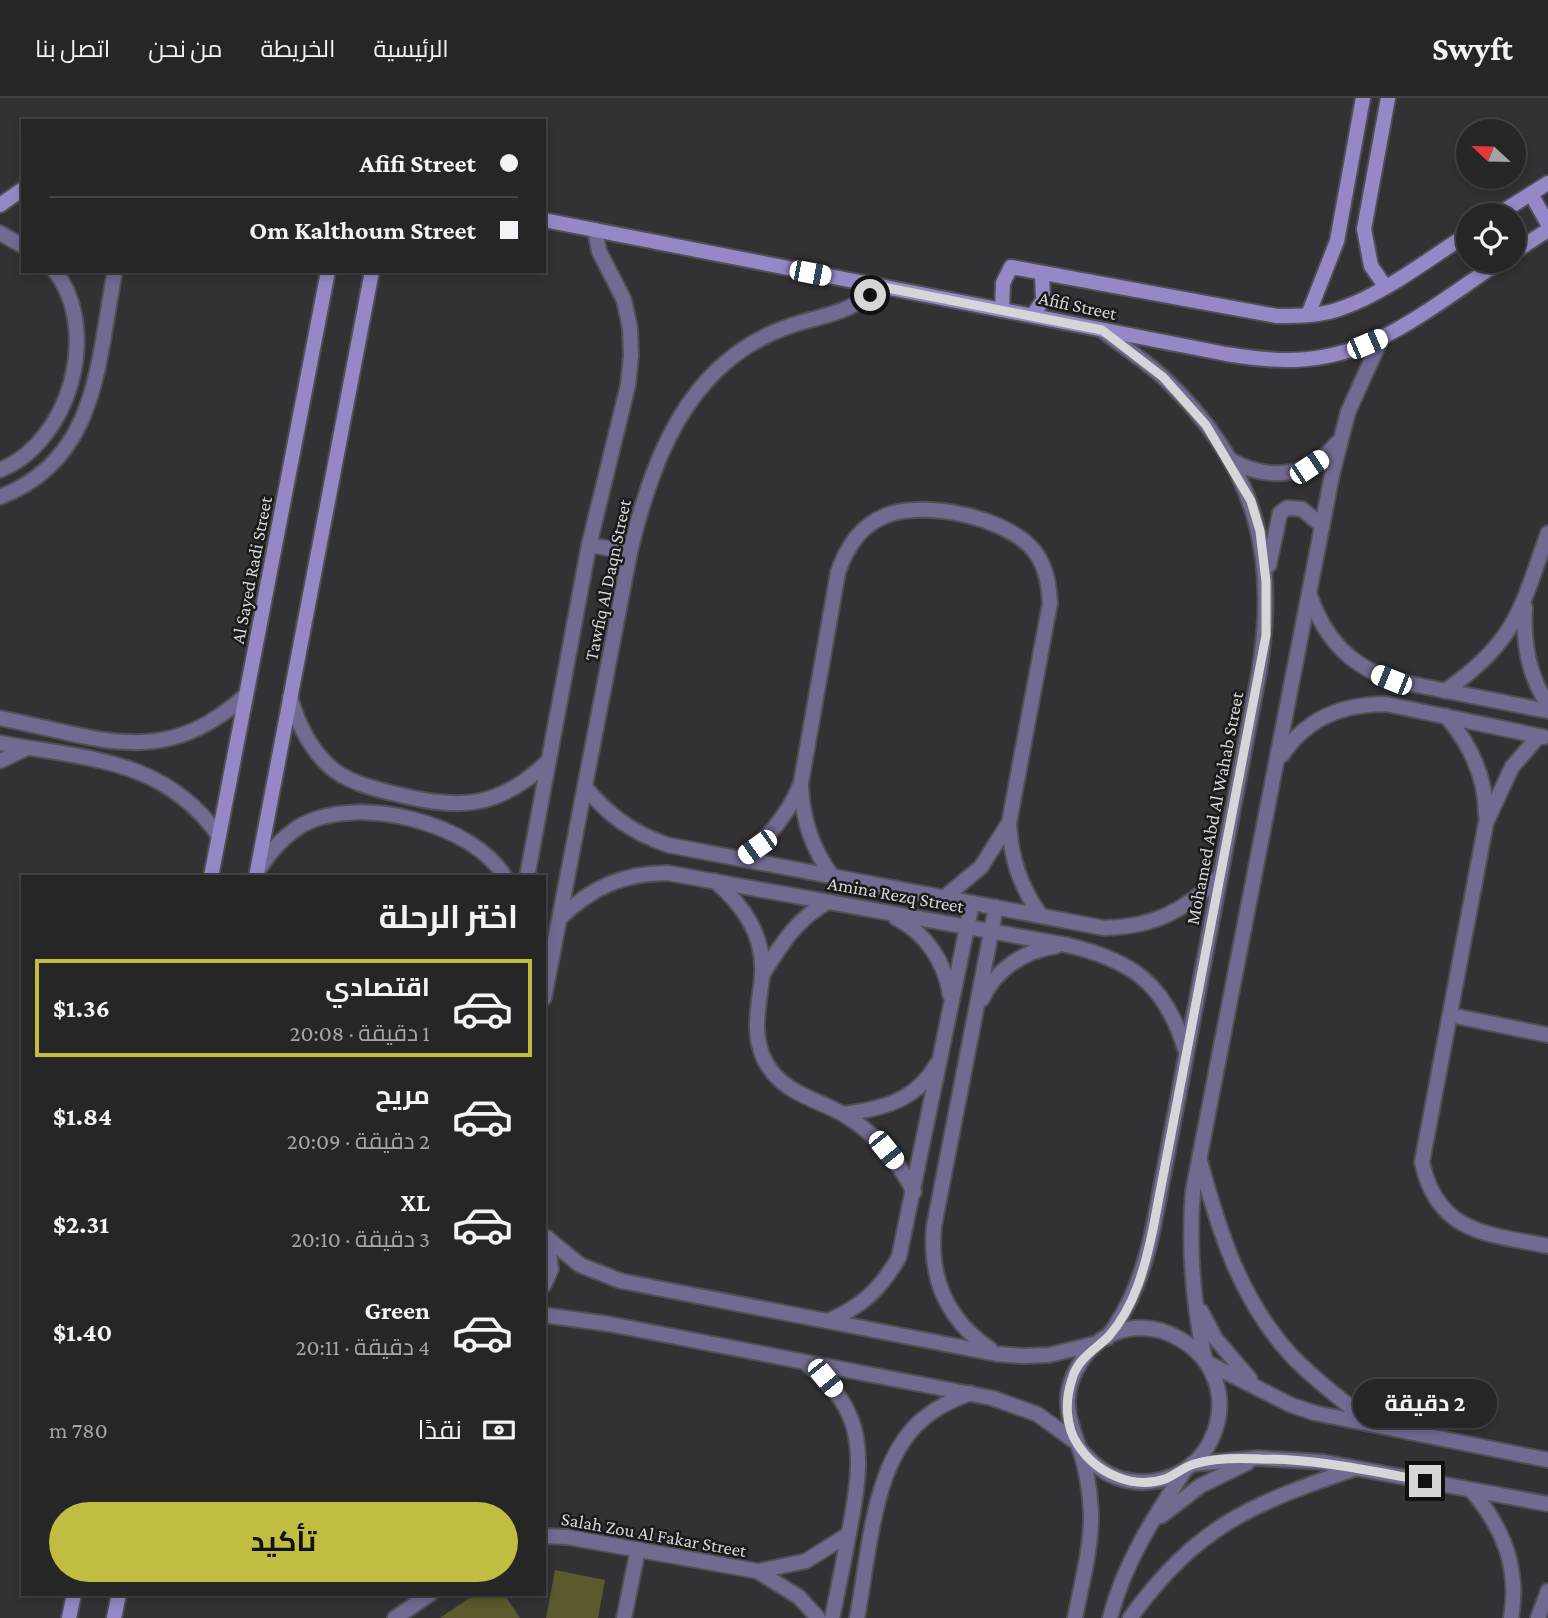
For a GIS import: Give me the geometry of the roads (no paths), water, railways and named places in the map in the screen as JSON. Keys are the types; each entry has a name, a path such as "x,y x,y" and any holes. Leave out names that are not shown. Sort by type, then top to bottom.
{"street":[{"path":"1308,315 1337,241 1363,98"},
{"path":"1385,286 1371,266 1364,229 1388,98"},
{"path":"1516,203 1548,183"},
{"path":"0,205 21,190"},
{"path":"1531,194 1548,224"},
{"name":"Afifi Street","path":"546,220 1226,354 1291,360 1322,357 1382,337 1482,273"},
{"name":"Tawfiq Al Daqn Street","path":"527,875 589,545 628,384 631,356 630,328 624,300 599,251 595,230"},
{"path":"1526,245 1548,230"},
{"path":"0,233 21,245"},
{"name":"Afifi Street","path":"1002,310 1003,283 1011,267 1278,316 1308,315 1342,309 1385,286 1456,242"},
{"path":"0,470 32,451 48,434 68,388 73,363 76,313 69,292 56,273"},
{"path":"0,497 21,489 44,474 63,455 78,432 95,374 115,273"},
{"name":"Al Sayed Radi Street","path":"211,875 328,273"},
{"path":"256,875 373,273"},
{"path":"1033,315 1043,300 1042,274"},
{"name":"Tawfiq Al Daqn Street","path":"546,988 630,552 643,498 663,443 701,388 755,343 786,327 852,307 878,286"},
{"name":"Mohamed Abd Al Wahab Street","path":"1102,330 1163,377 1187,401 1229,459 1251,501 1260,531 1266,582 1266,635 1146,1259 1125,1314 1103,1340"},
{"path":"1110,1618 1122,1578 1149,1527 1189,1467 1207,1448 1217,1428 1220,1406 1217,1383 1207,1361 1193,1292 1190,1225 1200,1158 1340,438 1358,386 1382,337"},
{"path":"1229,459 1248,469 1268,474 1289,473 1309,467 1327,455 1340,438"},
{"path":"1266,582 1276,520 1280,513 1294,507 1302,509 1322,526"},
{"path":"740,858 771,834 794,801 801,783 838,572 844,554 855,538 885,516 903,510 956,514 1007,529 1022,539 1044,567 1049,585 1050,603 1009,822 1010,849 1016,873 1041,916"},
{"path":"1445,691 1481,663 1497,646 1525,603 1548,533"},
{"path":"589,545 630,552"},
{"path":"1309,594 1317,618 1330,639 1347,657 1368,671 1391,680 1548,711"},
{"path":"1525,603 1526,652 1532,674 1548,705"},
{"path":"0,718 123,741 150,743 177,739 202,729 246,695"},
{"path":"290,697 305,735 331,767 352,780 410,798 438,804 476,804 514,789 550,759"},
{"path":"1277,762 1292,740 1311,723 1334,710 1360,704 1386,704 1544,737"},
{"path":"1446,716 1469,747 1477,765 1486,803 1486,823 1423,1141 1422,1162 1426,1183 1443,1209 1468,1228 1548,1246"},
{"path":"1486,823 1513,767 1544,737"},
{"path":"0,743 146,773 188,799 219,836"},
{"path":"0,761 27,748"},
{"path":"801,783 805,823 812,842 832,876"},
{"name":"Amina Rezq Street","path":"585,787 601,807 644,836 668,845 1104,928 1143,925 1180,911 1220,876"},
{"path":"256,875 269,853 286,835 317,819 352,813 401,818 448,832 471,842 489,856 503,875"},
{"path":"945,897 981,867 1009,822"},
{"name":"Amina Rezq Street","path":"560,918 588,894 620,878 668,873 1067,945 1115,958 1141,974 1162,997 1172,1014 1186,1053"},
{"path":"715,881 748,914 756,936 762,975 756,1008 757,1037 765,1061 781,1083 805,1098 843,1114 886,1150 903,1170 914,1192"},
{"path":"762,975 787,934 806,916 828,901"},
{"path":"826,1321 859,1305 887,1279 899,1257 972,903"},
{"path":"996,907 931,1251 935,1276 944,1301 957,1322 997,1354"},
{"path":"886,912 916,931 939,959 948,982 951,1006"},
{"path":"976,1013 999,973 1019,958 1042,948 1067,945"},
{"path":"1450,1014 1548,1035"},
{"path":"843,1114 892,1105 912,1093 930,1077 941,1056"},
{"path":"1200,1158 1231,1260 1247,1294 1267,1326 1291,1355 1375,1427"},
{"path":"546,1237 580,1265 610,1278 997,1354 1049,1355 1128,1330 1150,1329 1171,1333 1190,1344 1207,1361 1267,1394 1303,1409 1375,1427 1548,1460"},
{"path":"546,1242 551,1269 546,1280"},
{"path":"1193,1292 1202,1315 1230,1358 1267,1394"},
{"path":"546,1315 970,1393 1015,1405 1037,1414 1106,1471 1139,1482 1163,1480 1189,1467 1258,1458 1324,1462 1548,1504"},
{"path":"1075,1618 1091,1517 1089,1482 1068,1421 1067,1399 1072,1377 1083,1358 1103,1340"},
{"path":"805,1363 825,1378 842,1399 853,1422 859,1448 859,1474 832,1618"},
{"path":"857,1618 881,1488 890,1463 904,1440 922,1420 944,1404 970,1393"},
{"path":"1149,1527 1199,1486 1258,1458"},
{"path":"1130,1618 1175,1561 1231,1518 1309,1484 1356,1468"},
{"path":"1471,1490 1494,1520 1510,1556 1514,1581 1511,1618"},
{"name":"Salah Zou Al Fakar Street","path":"757,1571 806,1561 849,1534"},
{"name":"Salah Zou Al Fakar Street","path":"546,1536 638,1549 757,1571 799,1597 818,1618"},
{"path":"624,1618 638,1549"},
{"path":"1538,1618 1548,1591"},
{"path":"69,1618 74,1596"},
{"path":"115,1616 119,1596"},
{"path":"115,1616 127,1596"},
{"path":"394,1618 427,1596"}]}
